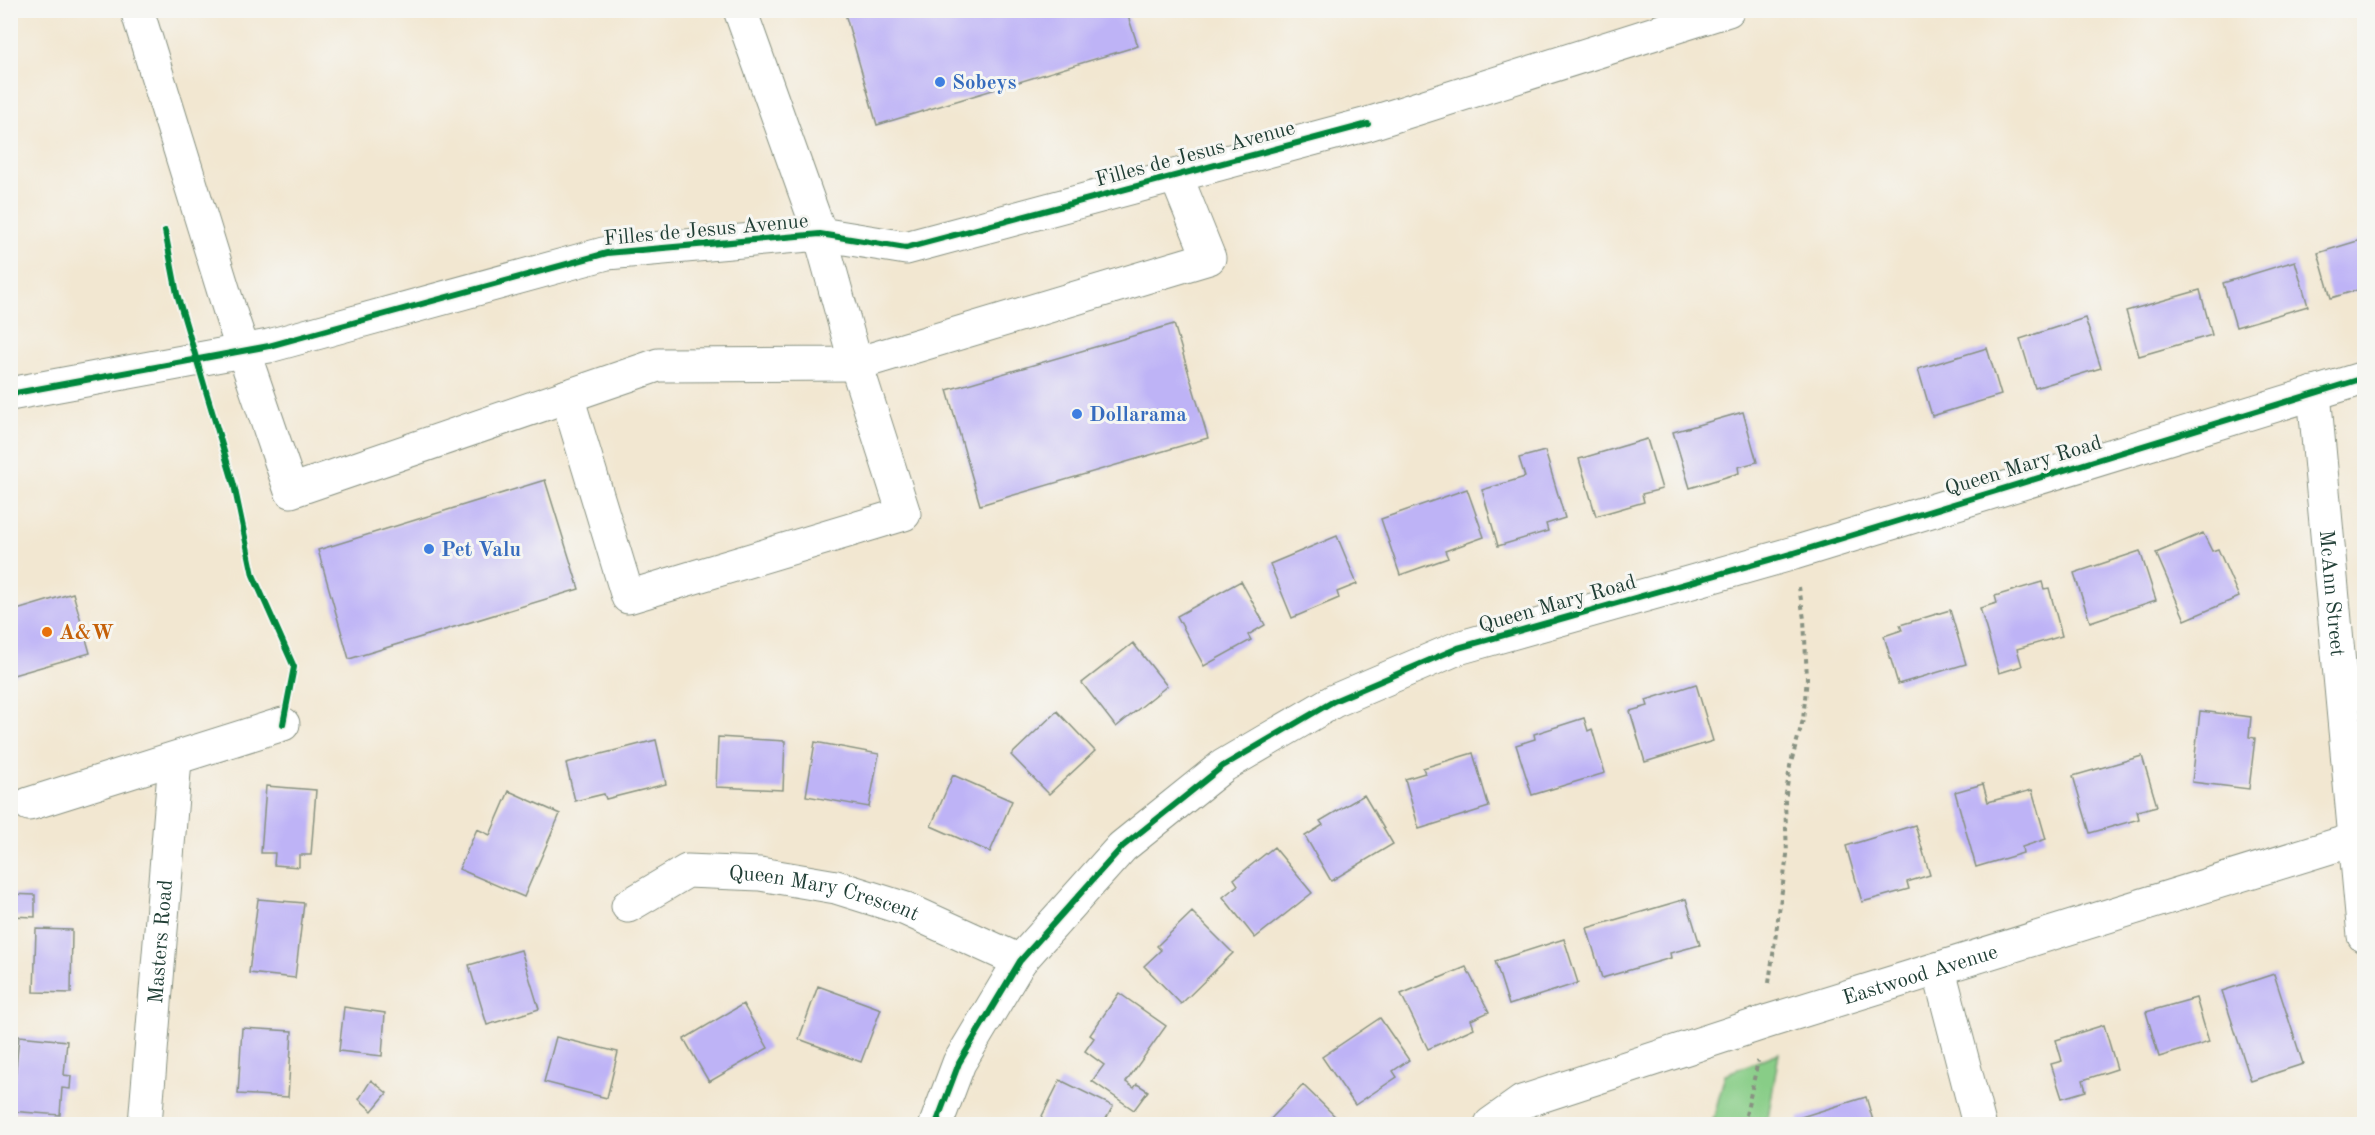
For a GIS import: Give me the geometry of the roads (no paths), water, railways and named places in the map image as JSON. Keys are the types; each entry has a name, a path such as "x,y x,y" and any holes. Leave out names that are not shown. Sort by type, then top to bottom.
{"street":[{"path":"137,10 291,491 658,365 856,363 1209,258 1176,176"},
{"path":"567,396 628,597 904,514 856,363 820,234 740,10"},
{"name":"Filles de Jesus Avenue","path":"10,394 269,346 607,253 820,234 906,248 1368,124 1728,10"},
{"name":"Queen Mary Road","path":"936,1125 959,1064 1020,961 1122,847 1224,766 1334,701 1458,648 1794,553 2364,378"},
{"name":"McAnn Street","path":"2314,393 2364,936"},
{"path":"29,804 175,760 283,724"},
{"name":"Masters Road","path":"145,1125 175,760"},
{"name":"Eastwood Avenue","path":"1491,1125 1522,1102 1769,1021 2356,840"},
{"name":"Queen Mary Crescent","path":"628,906 687,871 760,874 836,887 906,909 1020,961"},
{"path":"1939,970 1979,1125"}],"place":[{"name":"Sobeys","path":"940,82"},
{"name":"Dollarama","path":"1077,414"},
{"name":"Pet Valu","path":"429,549"},
{"name":"A&W","path":"47,632"}]}
